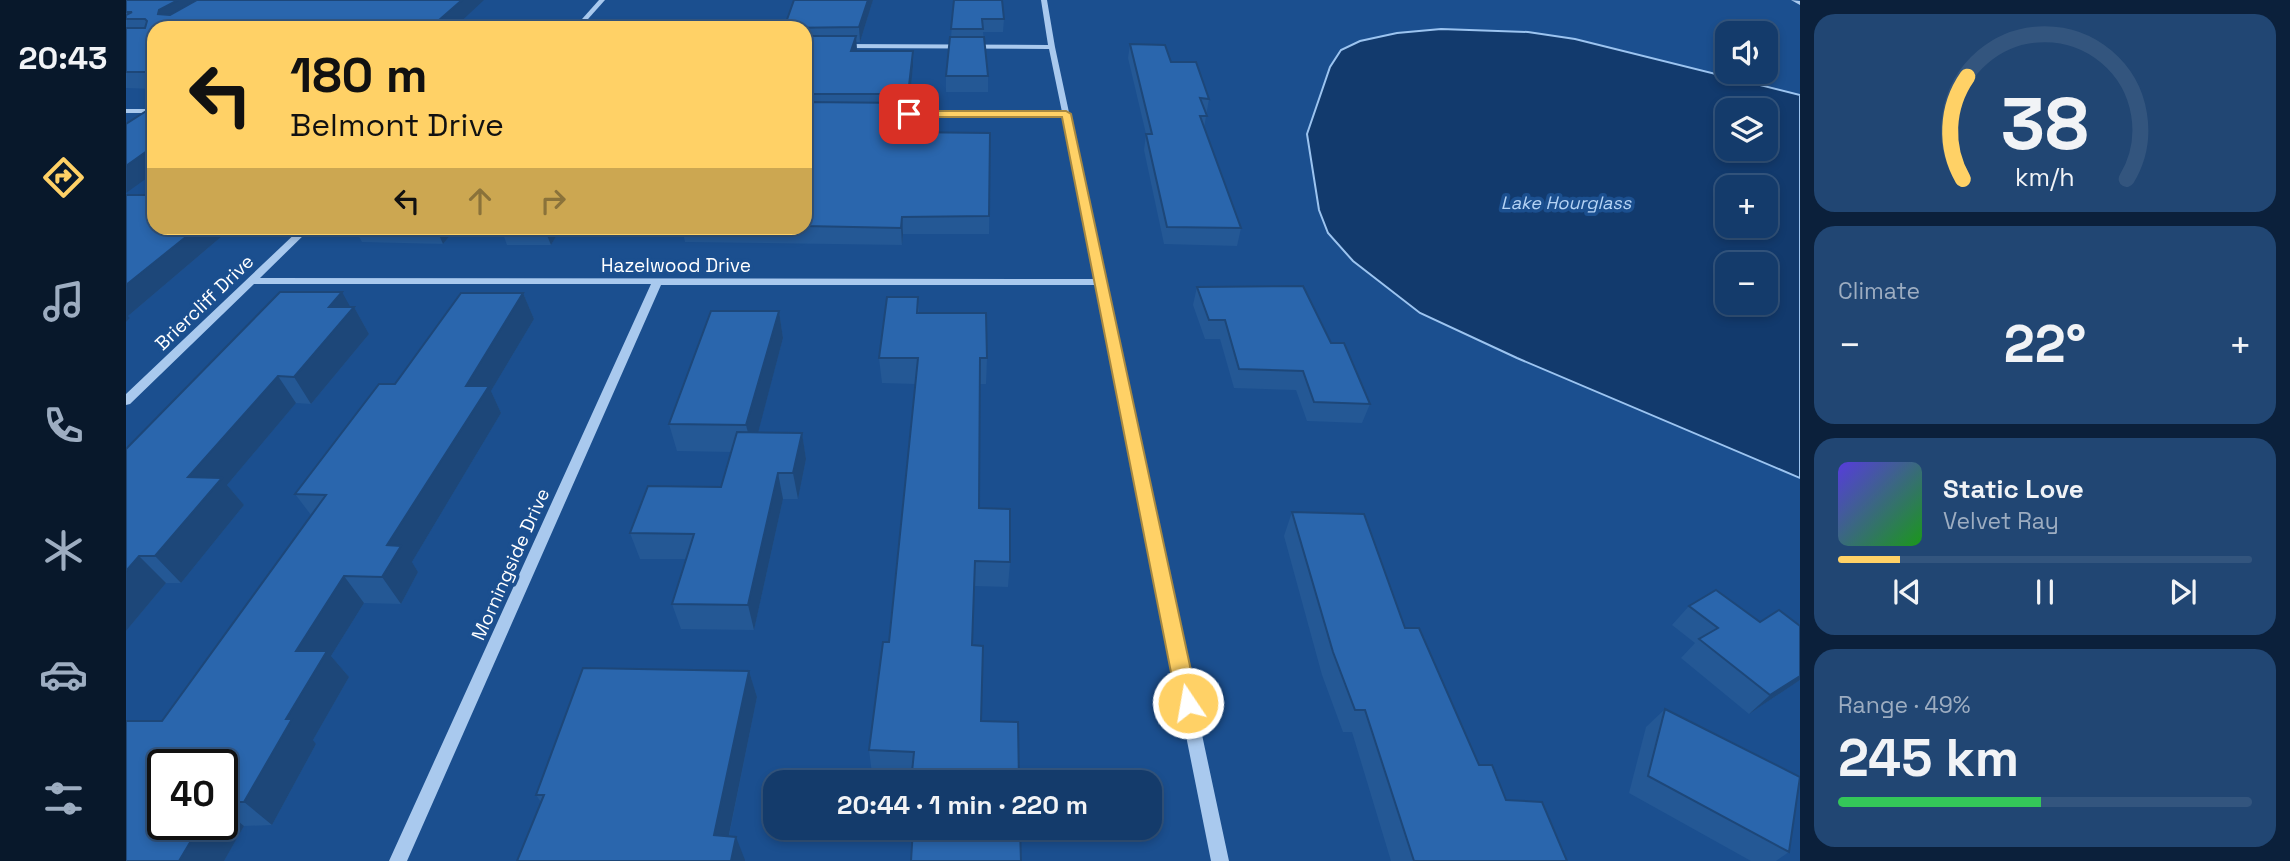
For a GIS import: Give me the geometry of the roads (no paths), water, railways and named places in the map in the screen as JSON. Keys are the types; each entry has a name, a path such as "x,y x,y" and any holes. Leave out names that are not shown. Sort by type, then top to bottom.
{"street":[{"path":"582,21 602,0"},
{"path":"1044,0 1220,861"},
{"path":"1794,0 1800,3"},
{"path":"832,46 1052,47"},
{"path":"126,111 147,111"},
{"path":"888,114 1066,114"},
{"name":"Briercliff Drive","path":"126,401 299,235"},
{"name":"Hazelwood Drive","path":"250,281 1102,282"},
{"name":"Morningside Drive","path":"398,861 657,283"}],"water":[{"name":"Lake Hourglass","path":"1441,29 1528,32 1575,39 1715,74 1715,84 1756,84 1800,95 1800,478 1517,358 1420,313 1353,261 1328,233 1319,210 1307,134 1330,67 1341,50 1360,41 1397,33"}]}
